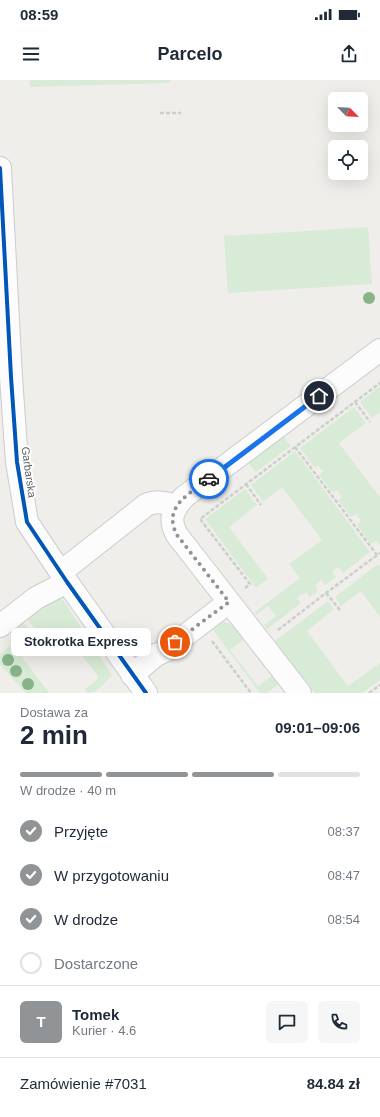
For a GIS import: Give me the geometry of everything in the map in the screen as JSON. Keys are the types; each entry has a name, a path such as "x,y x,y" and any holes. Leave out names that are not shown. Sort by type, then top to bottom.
{"street":[{"name":"Garbarska","path":"0,177 3,377 27,522 132,675 146,693"},
{"path":"300,693 235,596 177,535 173,528 173,513 184,497 380,350"},
{"path":"0,626 64,577 146,505 152,502 159,502 177,506"},
{"path":"132,675 156,655 164,651 235,596"}],"path":[{"path":"160,114 182,113"},
{"path":"235,596 250,584 200,519 380,384"},
{"path":"355,402 370,422"},
{"path":"295,447 377,555"},
{"path":"246,484 261,505"},
{"path":"275,632 380,553"},
{"path":"326,593 340,610"},
{"path":"209,637 251,693"},
{"path":"370,693 380,685"}],"green space":[{"path":"30,80 171,81 167,83 30,87"},
{"path":"368,227 372,284 228,293 224,236"},
{"path":"380,386 380,412 372,418 360,402"},
{"path":"354,407 366,423 339,443 380,496 379,545 375,541 371,544 357,525 361,521 356,514 351,517 338,500 342,498 337,490 333,493 319,475 323,471 318,466 315,468 300,448"},
{"path":"282,435 291,446 256,472 247,461"},
{"path":"295,451 370,552 343,573 338,567 332,572 336,577 325,585 321,580 315,585 318,591 310,597 306,592 297,598 301,603 267,629 264,625 276,616 268,606 256,615 255,612 300,578 289,564 322,540 282,487 263,502 251,485"},
{"path":"245,489 257,505 229,527 268,579 256,588 205,519"},
{"path":"378,564 380,566 380,617 361,591 341,606 335,597"},
{"path":"56,597 63,600 112,675 101,687 91,693 87,693 85,689 99,678 64,631 51,641 44,631 40,635 25,616"},
{"path":"328,601 334,609 307,631 348,686 380,663 380,680 362,693 314,693 275,641"},
{"path":"21,619 36,639 31,642 35,647 22,657 49,693 26,693 0,665 0,654 20,639 11,626"},
{"path":"218,622 231,624 244,639 230,650 258,686 272,676 279,684 267,693 260,693 211,627"}],"cycle path":[{"path":"0,168 17,462 27,522 67,582 146,693"}],"way so far":[{"path":"175,642 229,602 173,528 173,513 177,506 184,497 209,479"}],"place":[{"name":"Stokrotka Express","path":"175,642"}],"route":[{"path":"209,479 319,396"}]}
